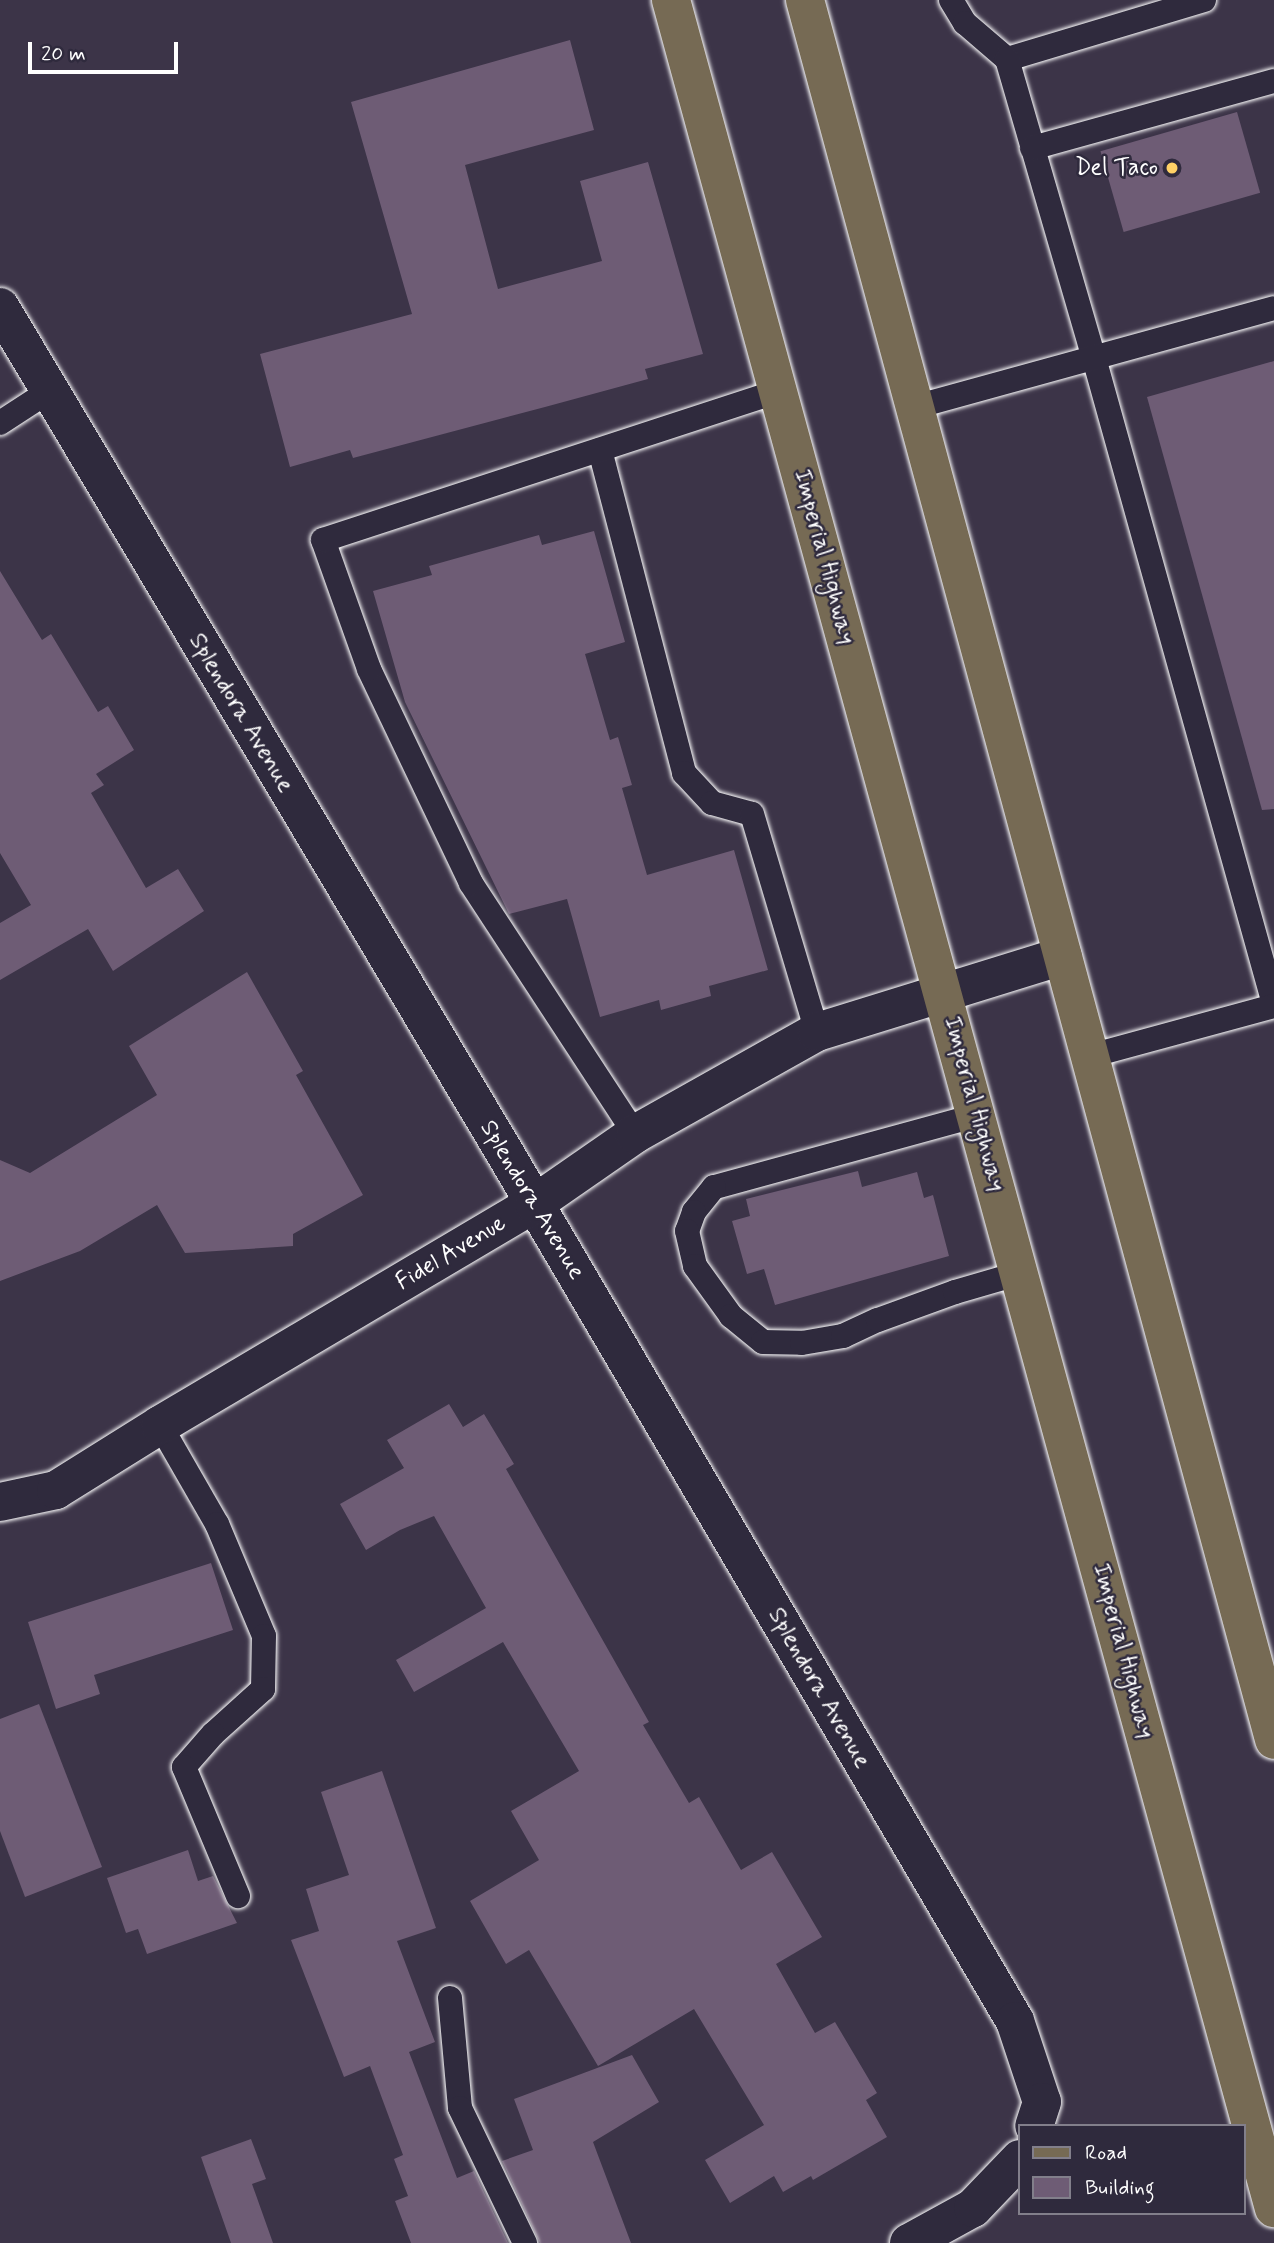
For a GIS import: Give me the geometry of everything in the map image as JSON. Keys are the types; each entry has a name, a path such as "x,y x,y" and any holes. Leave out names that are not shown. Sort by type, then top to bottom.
{"main road":[{"name":"Imperial Highway","path":"671,0 978,1115 1274,2208"},
{"path":"805,0 1274,1740"}],"street":[{"name":"Splendora Avenue","path":"0,307 534,1204 1015,2021 1038,2114"},
{"name":"Fidel Avenue","path":"0,1502 56,1490 160,1424 534,1204 635,1134 817,1032 1063,956"},
{"path":"909,2243 973,2208 1018,2161"}],"lane":[{"path":"951,0 965,23 1007,59 1094,358 1274,1005 1090,1056"},
{"path":"1007,59 1204,0"},
{"path":"1032,148 1274,81"},
{"path":"915,407 1274,308"},
{"path":"0,423 48,391"},
{"path":"635,1134 471,883 369,669 323,540 779,391"},
{"path":"600,450 684,773 712,803 752,814 817,1032"},
{"path":"978,1115 714,1187 694,1212 687,1231 695,1266 731,1316 763,1342 802,1343 843,1336 955,1292 1020,1273"},
{"path":"160,1424 217,1524 264,1636 263,1689 213,1734 184,1767 238,1896"},
{"path":"450,1998 460,2108 525,2243"}],"building":[{"path":"570,40 594,130 465,165 498,289 602,261 580,181 648,162 703,354 645,369 648,379 353,458 350,450 290,467 260,354 412,314 351,102"},
{"name":"Del Taco","path":"1237,112 1260,193 1124,232 1101,151"},
{"path":"1274,361 1274,809 1262,810 1147,397"},
{"path":"594,531 625,642 585,654 610,740 618,737 632,785 622,788 647,875 734,850 768,970 709,986 711,996 661,1010 659,1000 600,1017 567,899 509,914 405,702 373,591 432,575 429,566 539,535 542,545"},
{"path":"0,571 42,640 51,634 98,712 108,706 134,750 96,774 104,785 91,793 146,888 178,869 204,911 113,971 88,929 0,980 0,923 31,905 0,853"},
{"path":"247,972 303,1071 296,1075 363,1195 293,1234 293,1246 185,1253 157,1205 80,1251 0,1281 0,1160 30,1173 157,1095 129,1046"},
{"path":"858,1171 862,1187 917,1172 924,1198 933,1195 949,1256 775,1305 764,1269 747,1274 732,1221 750,1216 746,1199"},
{"path":"449,1404 463,1427 484,1414 514,1464 506,1469 649,1722 643,1725 689,1803 699,1797 741,1870 772,1852 822,1937 776,1964 815,2033 835,2022 877,2093 866,2100 887,2137 813,2180 811,2176 783,2192 774,2176 730,2203 705,2160 764,2125 694,2009 598,2066 529,1950 506,1964 470,1901 539,1860 511,1811 579,1771 503,1642 414,1692 396,1660 486,1608 434,1516 400,1530 366,1550 340,1504 404,1468 387,1440"},
{"path":"211,1563 233,1630 94,1675 100,1694 56,1709 28,1622"},
{"path":"39,1704 102,1867 25,1897 0,1831 0,1719"},
{"path":"382,1771 436,1928 397,1941 435,2042 409,2052 457,2178 474,2171 508,2243 411,2243 395,2201 408,2196 394,2159 403,2155 370,2066 344,2077 291,1940 319,1931 306,1889 349,1875 321,1792"},
{"path":"188,1850 198,1881 213,1876 237,1923 147,1954 138,1929 126,1933 107,1878"},
{"path":"632,2055 659,2102 593,2142 631,2243 540,2243 502,2161 533,2150 514,2099"},
{"path":"251,2139 266,2179 252,2184 273,2243 231,2243 201,2157"}],"place":[{"name":"Del Taco","path":"1172,168"}]}
